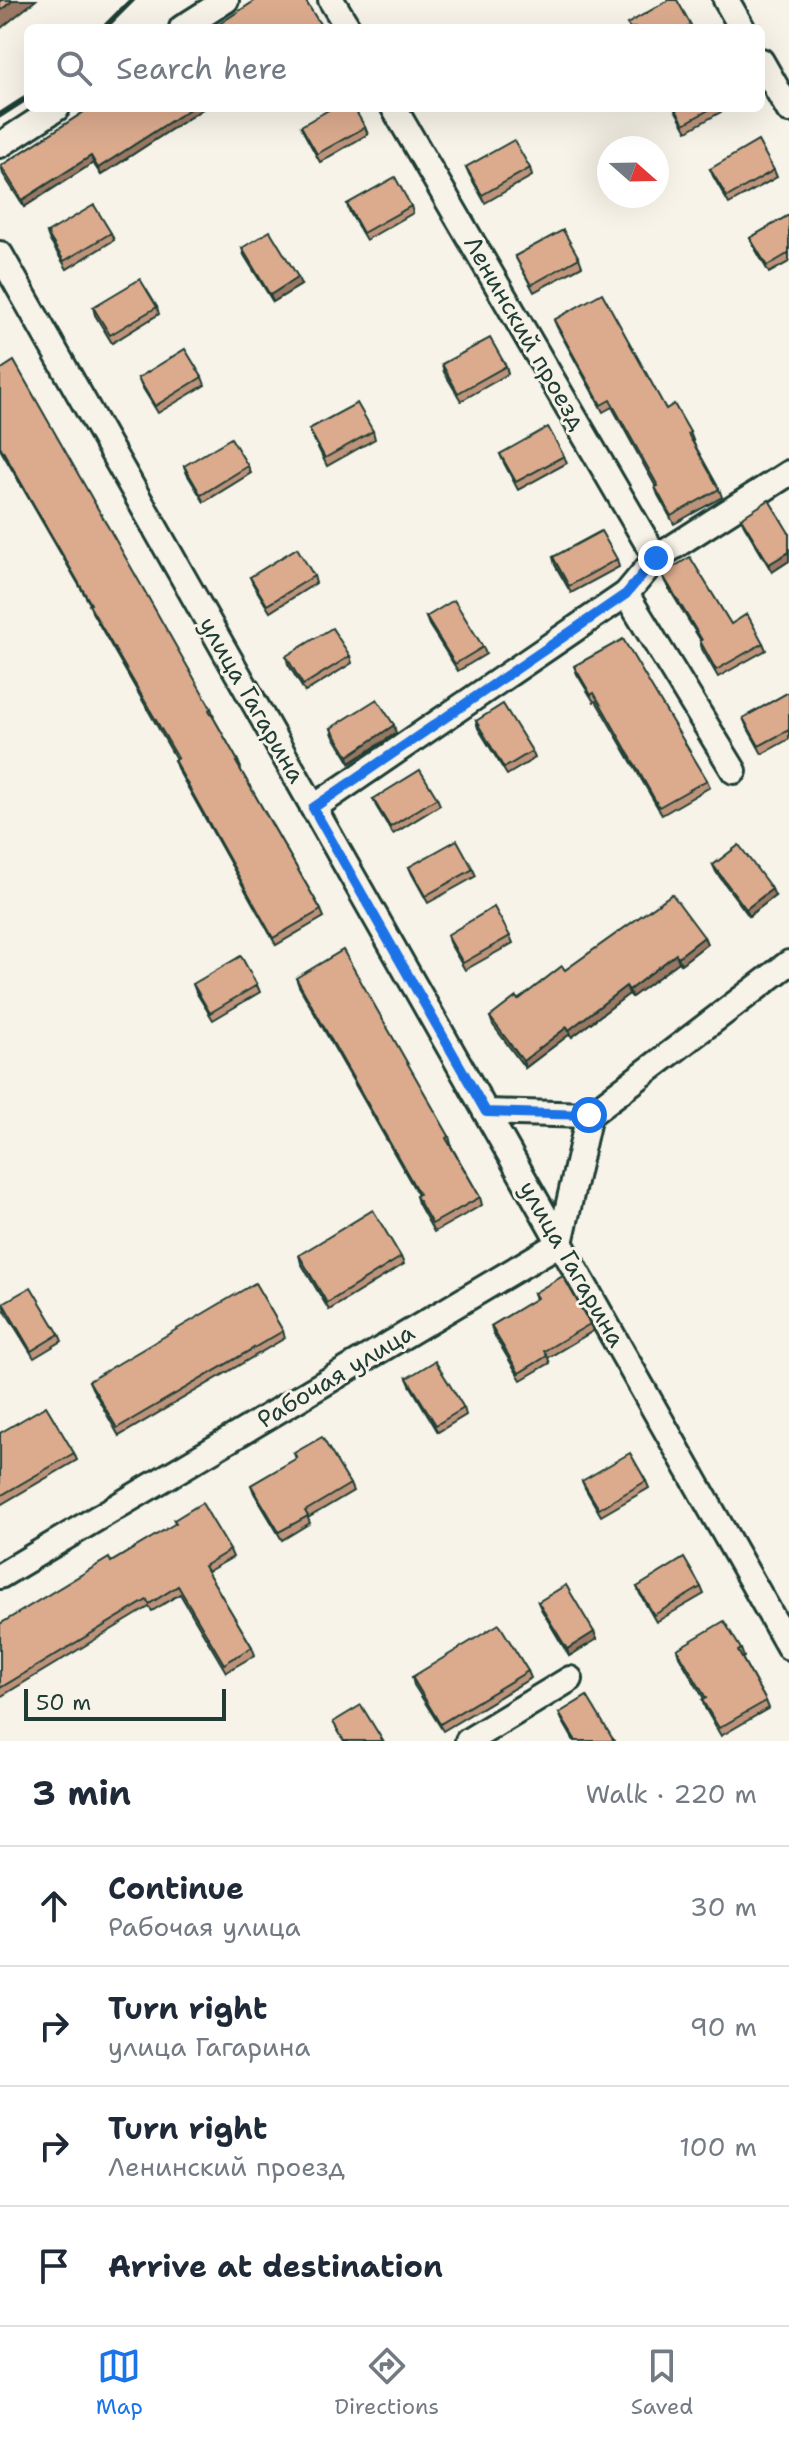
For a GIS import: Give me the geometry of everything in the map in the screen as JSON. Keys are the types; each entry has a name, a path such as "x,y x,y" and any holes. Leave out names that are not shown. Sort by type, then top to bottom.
{"street":[{"path":"188,24 226,0"},
{"path":"331,0 346,24"},
{"path":"726,0 740,24"},
{"path":"765,68 789,110"},
{"path":"0,145 51,112"},
{"name":"Ленинский проезд","path":"396,112 656,558"},
{"name":"улица Гагарина","path":"0,254 789,1647"},
{"path":"313,808 626,594 656,558 789,473"},
{"path":"626,594 734,771"},
{"path":"486,1112 589,1115 789,963"},
{"path":"560,1243 589,1115"},
{"name":"Рабочая улица","path":"0,1576 560,1243"},
{"path":"468,1741 570,1679"}],"building":[{"path":"0,0 13,0 0,11"},
{"path":"256,0 305,0 320,24 219,24"},
{"path":"669,0 677,0 690,24 627,24"},
{"path":"84,112 185,112 98,168 91,156 22,200 1,166"},
{"path":"325,112 356,112 365,127 317,154 301,126"},
{"path":"677,112 705,112 684,124"},
{"path":"514,140 530,168 482,195 466,167"},
{"path":"758,141 774,170 727,197 710,169"},
{"path":"395,177 411,206 363,233 347,204"},
{"path":"94,205 111,233 64,261 47,233"},
{"path":"789,215 789,253 767,266 750,238"},
{"path":"563,230 579,258 531,285 515,256"},
{"path":"270,231 298,277 270,295 242,248"},
{"path":"140,279 157,307 110,335 93,307"},
{"path":"602,293 666,409 674,404 719,489 671,516 655,487 658,486 610,400 601,405 554,320"},
{"path":"490,338 506,366 458,393 442,364"},
{"path":"185,349 202,377 155,406 138,378"},
{"path":"14,361 211,708 209,710 236,762 321,910 273,938 174,760 178,758 0,446 0,370"},
{"path":"357,403 373,431 325,458 309,429"},
{"path":"548,427 564,456 516,482 500,454"},
{"path":"231,438 248,466 201,495 184,466"},
{"path":"769,500 789,533 789,552 769,564 741,518"},
{"path":"601,531 617,559 569,586 553,557"},
{"path":"297,548 314,576 267,605 250,577"},
{"path":"690,557 731,624 747,614 763,643 716,670 702,640 662,574"},
{"path":"454,600 483,647 455,664 426,617"},
{"path":"332,628 350,656 303,685 286,656"},
{"path":"623,639 707,780 659,807 594,693 591,695 574,666"},
{"path":"789,692 789,730 759,746 743,718"},
{"path":"377,699 394,725 348,756 331,728"},
{"path":"503,704 532,751 504,768 476,721"},
{"path":"420,770 437,798 390,827 373,799"},
{"path":"457,840 473,869 425,896 409,867"},
{"path":"739,845 772,889 746,909 713,865"},
{"path":"672,894 704,937 629,990 626,986 523,1061 490,1017 562,966 565,970"},
{"path":"494,907 510,936 463,963 447,935"},
{"path":"343,950 449,1136 446,1138 480,1197 432,1224 416,1196 419,1194 296,978"},
{"path":"241,956 257,985 210,1013 193,984"},
{"path":"373,1210 401,1257 327,1303 299,1255"},
{"path":"563,1276 590,1324 544,1351 547,1356 519,1373 491,1326 537,1298 534,1293"},
{"path":"255,1283 283,1331 117,1428 89,1381"},
{"path":"31,1287 59,1334 31,1351 3,1303"},
{"path":"435,1361 464,1408 436,1425 407,1378"},
{"path":"46,1406 74,1453 0,1496 0,1433"},
{"path":"322,1437 350,1484 305,1511 308,1516 279,1532 251,1485 297,1458 294,1453"},
{"path":"630,1453 646,1481 599,1509 582,1481"},
{"path":"202,1503 230,1550 204,1566 252,1647 224,1664 178,1586 149,1604 147,1600 0,1688 0,1624 109,1558 111,1562 176,1523 174,1520"},
{"path":"684,1558 701,1587 654,1615 637,1587"},
{"path":"566,1585 594,1632 567,1649 538,1602"},
{"path":"724,1621 766,1701 719,1728 702,1700 706,1698 677,1649"},
{"path":"499,1624 528,1671 440,1724 412,1677"},
{"path":"587,1696 614,1741 576,1741 559,1713"},
{"path":"361,1705 383,1741 344,1741 333,1722"}],"railway":[{"path":"108,24 132,0"},
{"path":"0,115 24,100"}],"route":[{"path":"589,1115 486,1112 313,808 626,594 656,558"}]}
